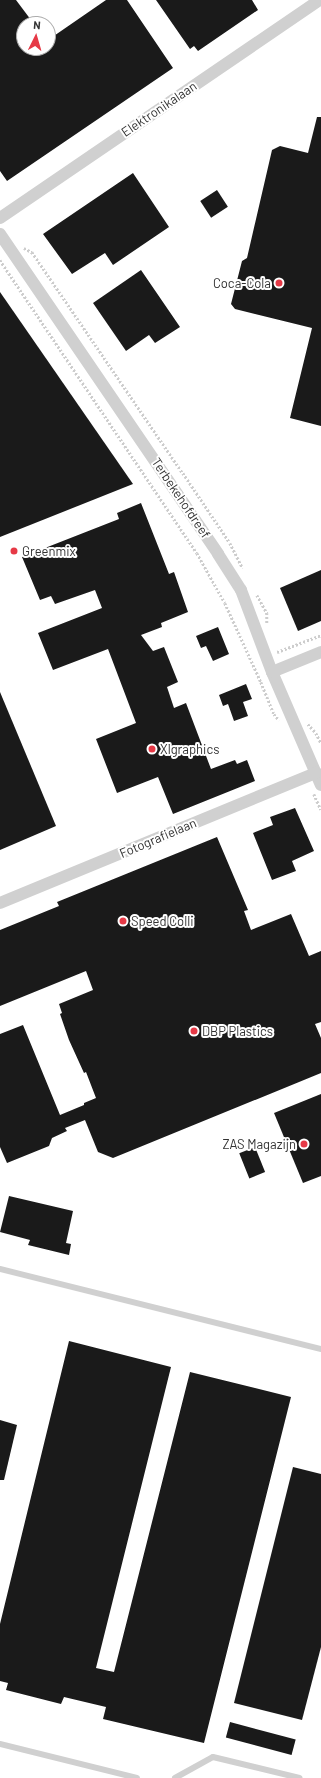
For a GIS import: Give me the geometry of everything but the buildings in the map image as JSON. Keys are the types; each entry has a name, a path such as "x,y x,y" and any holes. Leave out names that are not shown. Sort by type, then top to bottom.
{"street":[{"name":"Elektronikalaan","path":"0,218 318,0"},
{"name":"Terbekehofdreef","path":"0,234 241,590 272,672 321,785"},
{"path":"272,672 321,652"},
{"name":"Fotografielaan","path":"0,903 316,773"}],"lane":[{"path":"0,1270 321,1349"},
{"path":"0,1744 137,1778"},
{"path":"175,1778 213,1757 300,1778"}],"path":[{"path":"0,260 197,552 225,603 261,682"},
{"path":"276,653 321,634"}],"place":[{"name":"Coca-Cola","path":"279,283"},
{"name":"Greenmix","path":"14,551"},
{"name":"Xlgraphics","path":"152,749"},
{"name":"Speed Colli","path":"123,921"},
{"name":"DBP Plastics","path":"194,1031"},
{"name":"ZAS Magazijn","path":"304,1144"}]}
